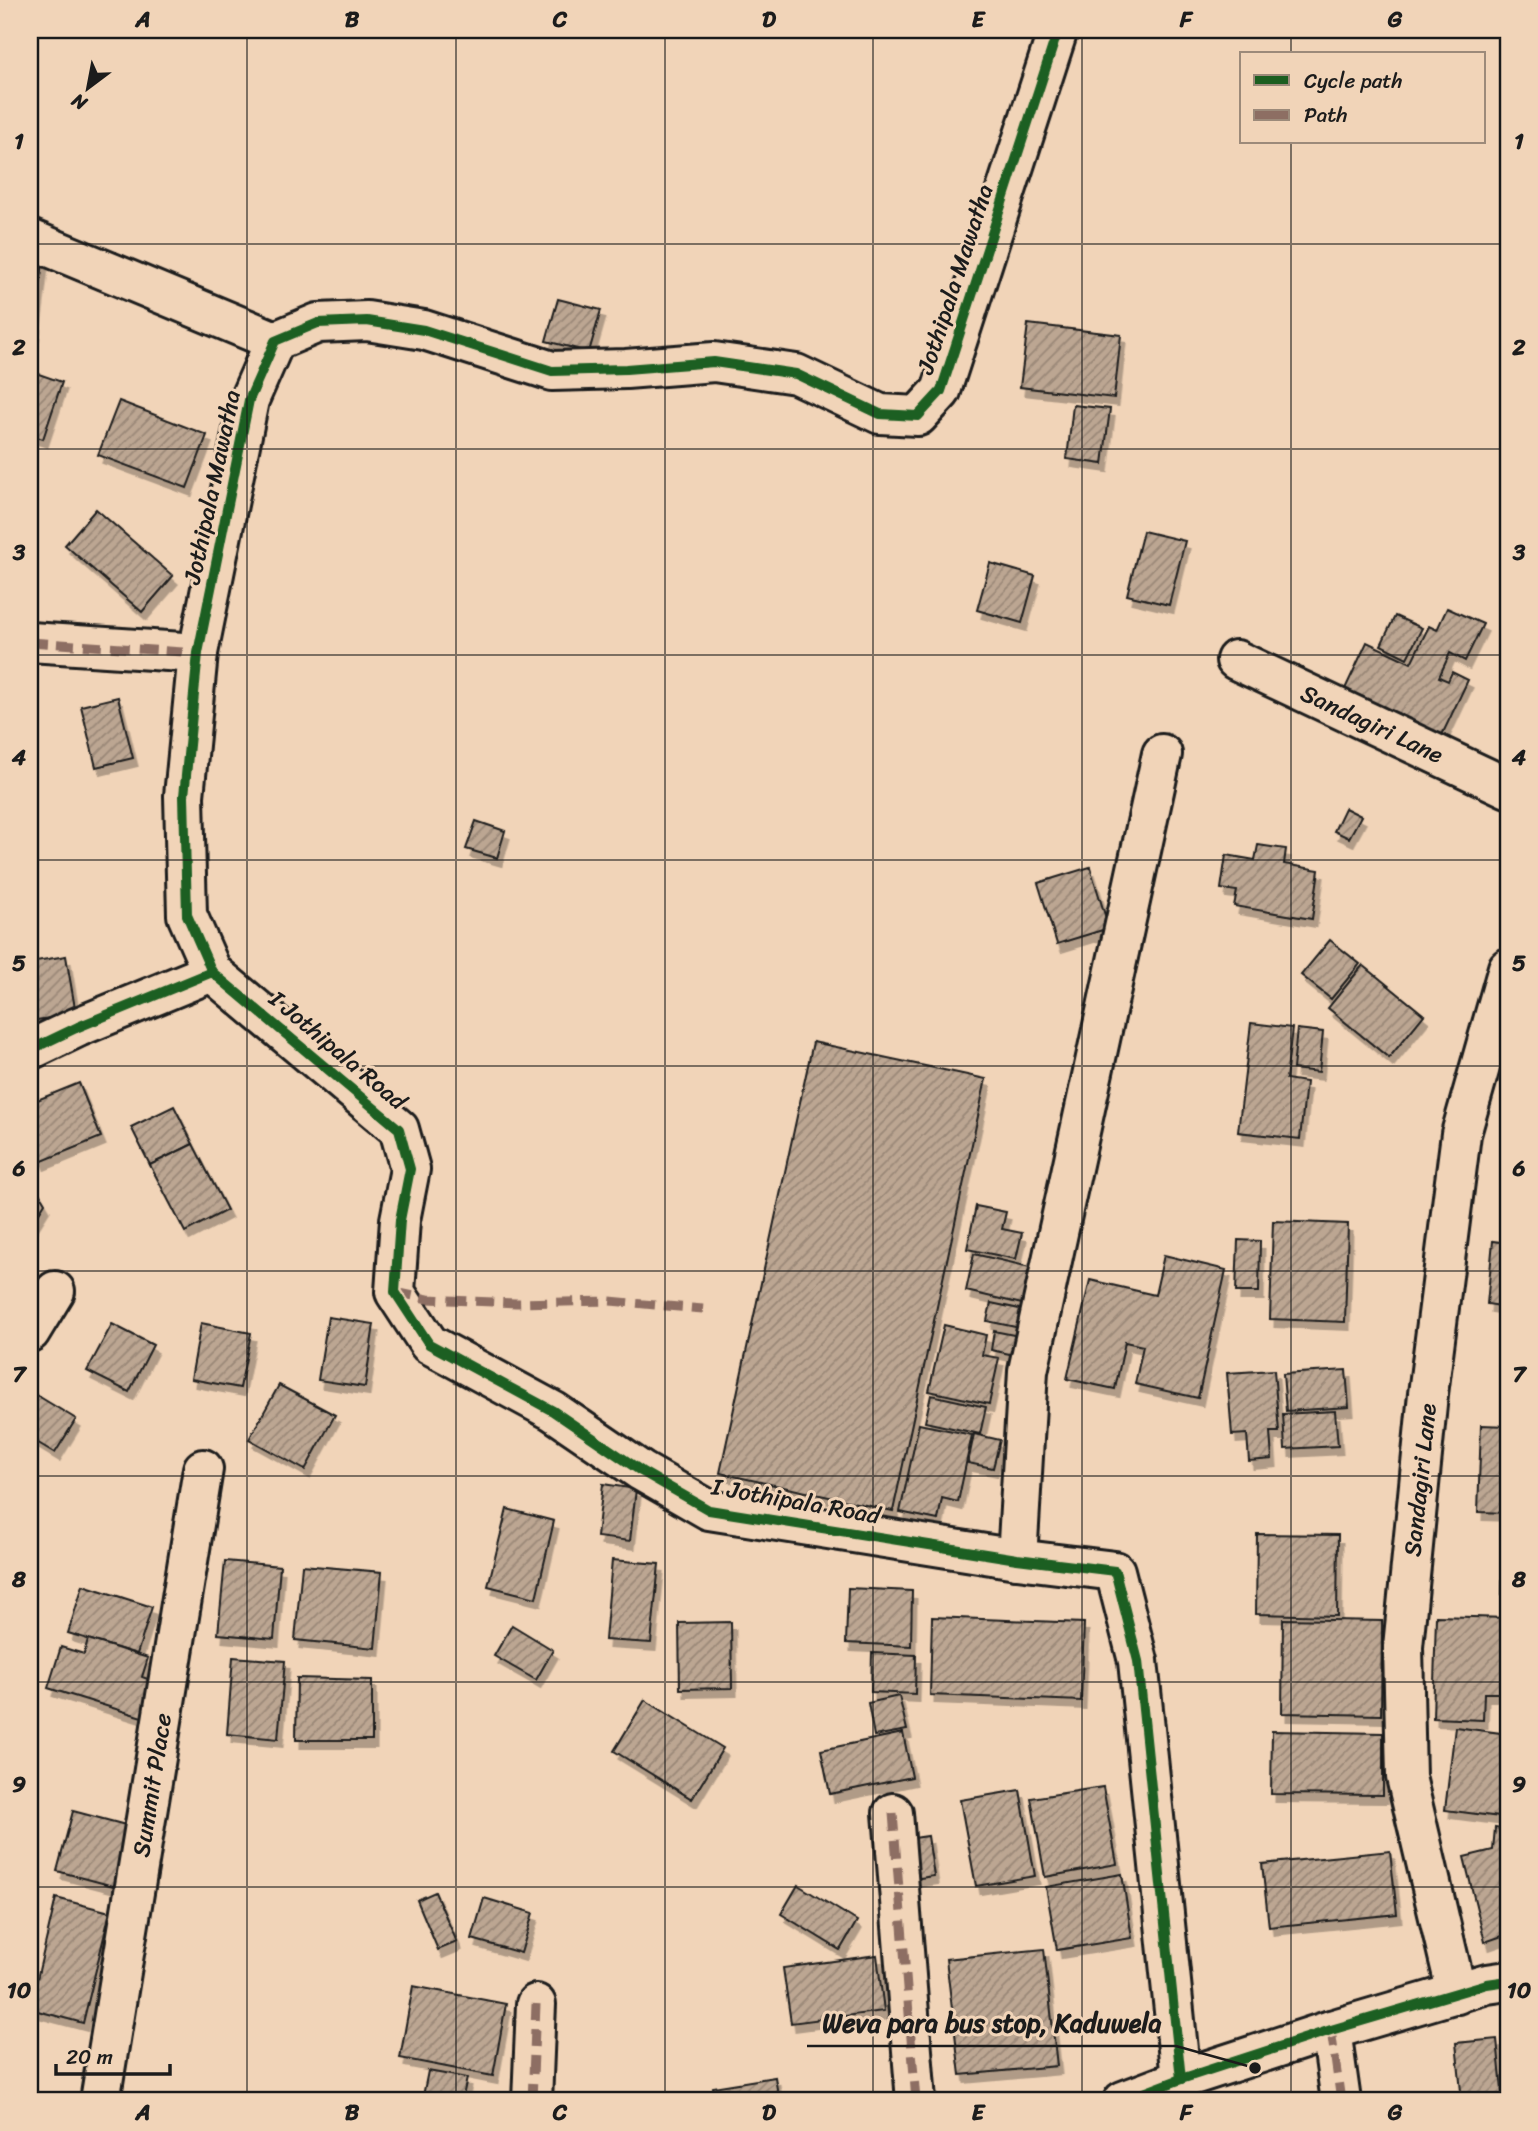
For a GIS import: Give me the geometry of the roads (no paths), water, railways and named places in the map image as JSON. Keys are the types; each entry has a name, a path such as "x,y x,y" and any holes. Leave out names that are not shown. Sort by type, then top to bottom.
{"street":[{"name":"Jothipala Mawatha","path":"212,972 187,915 184,796 198,653 248,400 275,341 318,323 367,321 424,330 552,371 626,369 714,362 796,374 880,414 918,416 941,391 1058,30"},
{"path":"30,239 275,341"},
{"path":"30,642 198,653"},
{"name":"Sandagiri Lane","path":"1236,660 1508,788"},
{"path":"1017,1559 1028,1371 1162,754"},
{"name":"Sandagiri Lane","path":"1457,1994 1406,1777 1403,1647 1428,1394 1461,1134 1508,968"},
{"path":"30,1050 212,972"},
{"name":"I Jothipala Road","path":"212,972 399,1129 410,1169 400,1220 395,1292 429,1344 553,1411 641,1471 709,1510 1017,1559 1115,1571 1138,1661 1181,2079"},
{"path":"30,1332 55,1291"},
{"name":"Summit Place","path":"100,2101 203,1469"},
{"path":"892,1813 916,2101"},
{"path":"1123,2101 1331,2030 1487,1984 1508,1982"},
{"path":"532,2101 536,2004"},
{"path":"1331,2030 1341,2101"}],"place":[{"name":"Weva para bus stop, Kaduwela","path":"1255,2068"}]}
